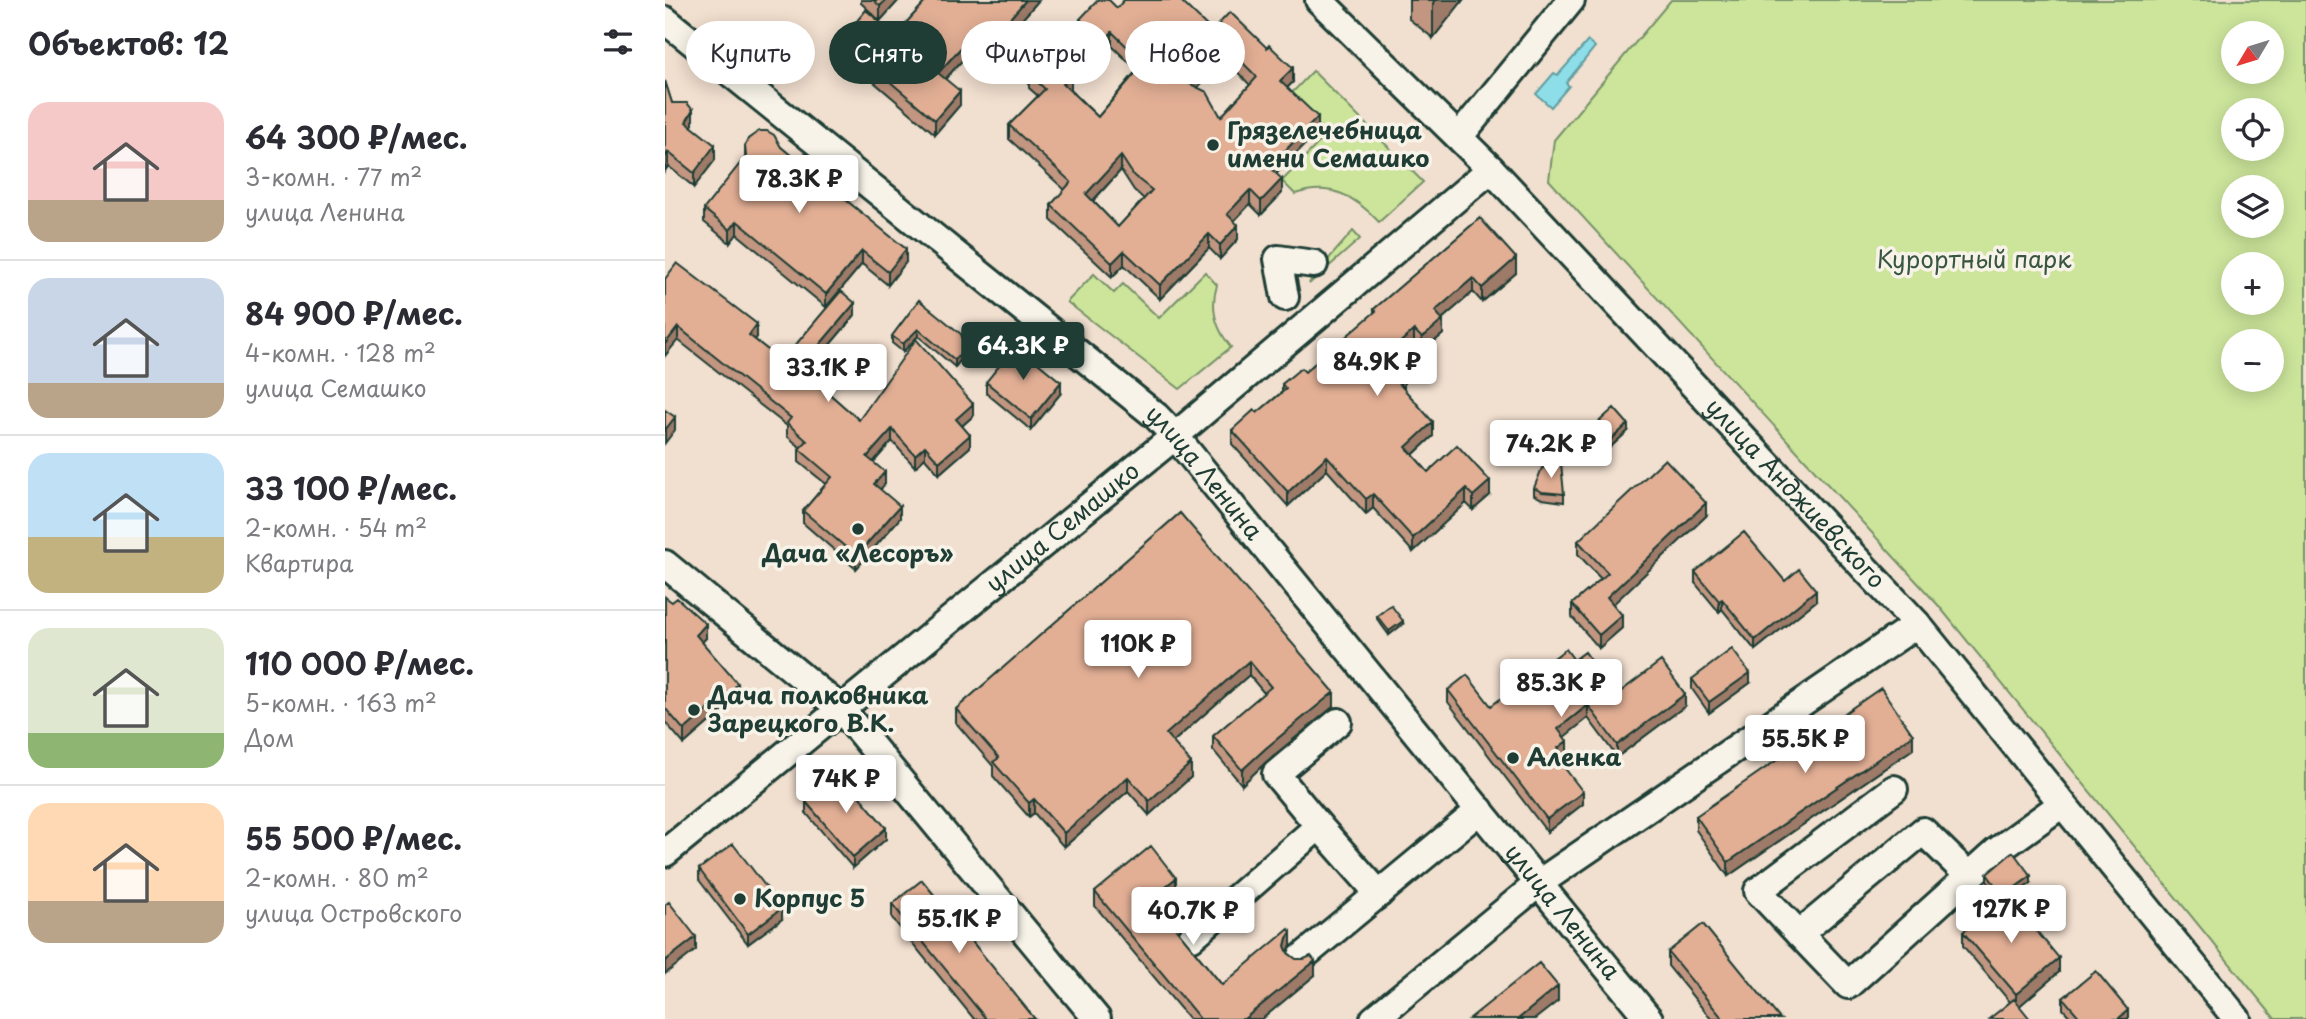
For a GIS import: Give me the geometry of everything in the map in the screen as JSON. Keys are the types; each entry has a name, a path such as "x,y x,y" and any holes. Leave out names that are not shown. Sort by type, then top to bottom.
{"street":[{"name":"улица Анджиевского","path":"1319,0 1491,169 1917,624 2237,1019"},
{"path":"1459,137 1571,0"},
{"name":"улица Ленина","path":"665,20 1156,416 1649,1019"},
{"name":"улица Семашко","path":"665,853 1175,436 1491,169"},
{"path":"1285,297 1277,259 1314,264"},
{"path":"665,564 841,709 1097,1019"},
{"path":"1374,1019 1539,883 1917,624"},
{"path":"1338,722 1276,774 1379,894"},
{"path":"1894,789 1758,891 1848,985 1997,851 2062,804"},
{"path":"1301,958 1480,810"},
{"path":"1192,937 1319,826"},
{"path":"1800,934 1923,831 1969,876"}],"green space":[{"name":"Курортный парк","path":"1671,0 2306,0 2306,1019 2275,1019 1938,605 1549,180 1554,140"},
{"path":"1313,71 1423,182 1379,222 1361,205 1341,194 1320,190 1295,194 1282,181 1327,134 1289,96"},
{"path":"1353,231 1360,239 1309,284 1312,278"},
{"path":"1205,272 1217,285 1215,318 1231,347 1180,389 1067,302 1094,274 1114,293 1123,284 1159,318"}],"water":[{"path":"1588,41 1595,47 1551,107 1536,94 1554,73 1558,75"}],"building":[{"path":"873,0 886,0 880,6"},
{"path":"927,0 1026,0 1008,21 961,21 961,48 947,63 947,21 908,21"},
{"name":"Грязелечебница имени Семашко","path":"1098,0 1109,0 1117,8 1124,0 1180,0 1202,21 1125,21 1125,45 1111,33 1111,21 1080,19"},
{"path":"866,10 879,21 857,21"},
{"name":"Грязелечебница имени Семашко","path":"1230,12 1239,21 1221,21"},
{"name":"Грязелечебница имени Семашко","path":"1245,27 1293,68 1280,81 1318,117 1269,167 1282,179 1261,201 1250,190 1227,214 1238,225 1220,245 1209,234 1160,285 1124,251 1112,263 1051,205 1071,182 1009,125 1045,89 1040,84 1063,84 1098,117 1126,84 1190,84 1207,92 1221,117 1257,77 1245,65","holes":["1121,156 1134,176 1152,190 1118,227 1086,194"]},
{"path":"947,80 960,91 935,120 893,84 947,84"},
{"path":"665,81 672,103 687,103 693,110 686,122 715,145 694,173 668,152 665,157"},
{"path":"759,131 774,135 781,147 906,249 888,272 862,251 826,294 737,221 730,230 704,209 746,156 745,146 748,139"},
{"path":"1480,218 1516,258 1482,288 1473,278 1435,311 1443,320 1422,338 1414,330 1386,355 1404,375 1397,381 1433,422 1406,447 1428,472 1457,445 1490,481 1473,496 1466,489 1413,538 1373,494 1366,499 1327,456 1288,492 1232,430 1254,410 1257,413 1286,389 1282,384 1301,368 1305,372"},
{"path":"677,263 757,324 749,335 782,361 841,291 855,303 800,368 859,420 916,339 973,404 956,419 970,435 939,462 925,446 915,455 892,429 867,457 885,472 874,484 900,506 856,556 803,511 832,477 799,449 807,441 787,423 791,418 678,327 665,344 665,279"},
{"path":"919,300 961,334 964,342 962,351 955,360 918,329 903,344 892,336"},
{"path":"1016,345 1061,382 1031,419 986,382"},
{"path":"1614,408 1628,424 1606,444 1592,428"},
{"path":"665,410 675,417 665,430"},
{"path":"1665,459 1706,503 1607,597 1622,615 1599,635 1572,604 1608,573 1578,541"},
{"path":"1561,463 1564,494 1542,492 1534,488 1542,468"},
{"path":"1180,513 1334,692 1242,770 1213,736 1271,687 1249,661 1166,734 1191,763 1149,801 1128,777 1064,833 1034,799 1029,803 993,762 999,758 956,709"},
{"path":"1744,532 1785,581 1799,569 1816,590 1755,640 1722,599 1719,601 1695,572"},
{"path":"665,597 672,602 677,598 706,624 696,635 738,684 684,730 665,708"},
{"path":"1391,605 1403,621 1389,631 1377,616"},
{"path":"1566,649 1574,660 1585,652 1616,695 1661,661 1685,694 1617,745 1588,705 1558,729 1567,741 1558,748 1562,754 1557,758 1583,792 1547,819 1448,690 1467,675 1491,706"},
{"path":"1732,649 1750,673 1709,702 1692,679"},
{"path":"1881,688 1913,735 1728,862 1696,816"},
{"path":"840,773 886,828 853,857 806,802"},
{"name":"Корпус 5","path":"733,844 782,908 748,934 699,869"},
{"path":"1151,846 1176,878 1151,898 1222,985 1289,929 1291,932 1285,946 1288,953 1296,959 1311,956 1315,961 1244,1019 1200,1019 1095,892"},
{"path":"2013,852 2031,876 2003,896 1987,874"},
{"path":"922,880 1035,1019 986,1019 892,904"},
{"path":"2007,895 2059,958 2016,994 1963,932"},
{"path":"669,902 696,937 665,961 665,905"},
{"path":"1703,924 1780,1019 1723,1019 1668,952"},
{"path":"1539,963 1558,986 1518,1019 1469,1019"},
{"path":"2096,971 2128,1010 2118,1019 2081,1019 2063,998"},
{"path":"2014,999 2030,1019 1989,1019"}],"place":[{"name":"Грязелечебница имени Семашко","path":"1213,145"},
{"name":"Дача «Лесоръ»","path":"858,529"},
{"name":"Дача полковника Зарецкого В.К.","path":"694,710"},
{"name":"Аленка","path":"1513,758"},
{"name":"Корпус 5","path":"740,899"}]}
